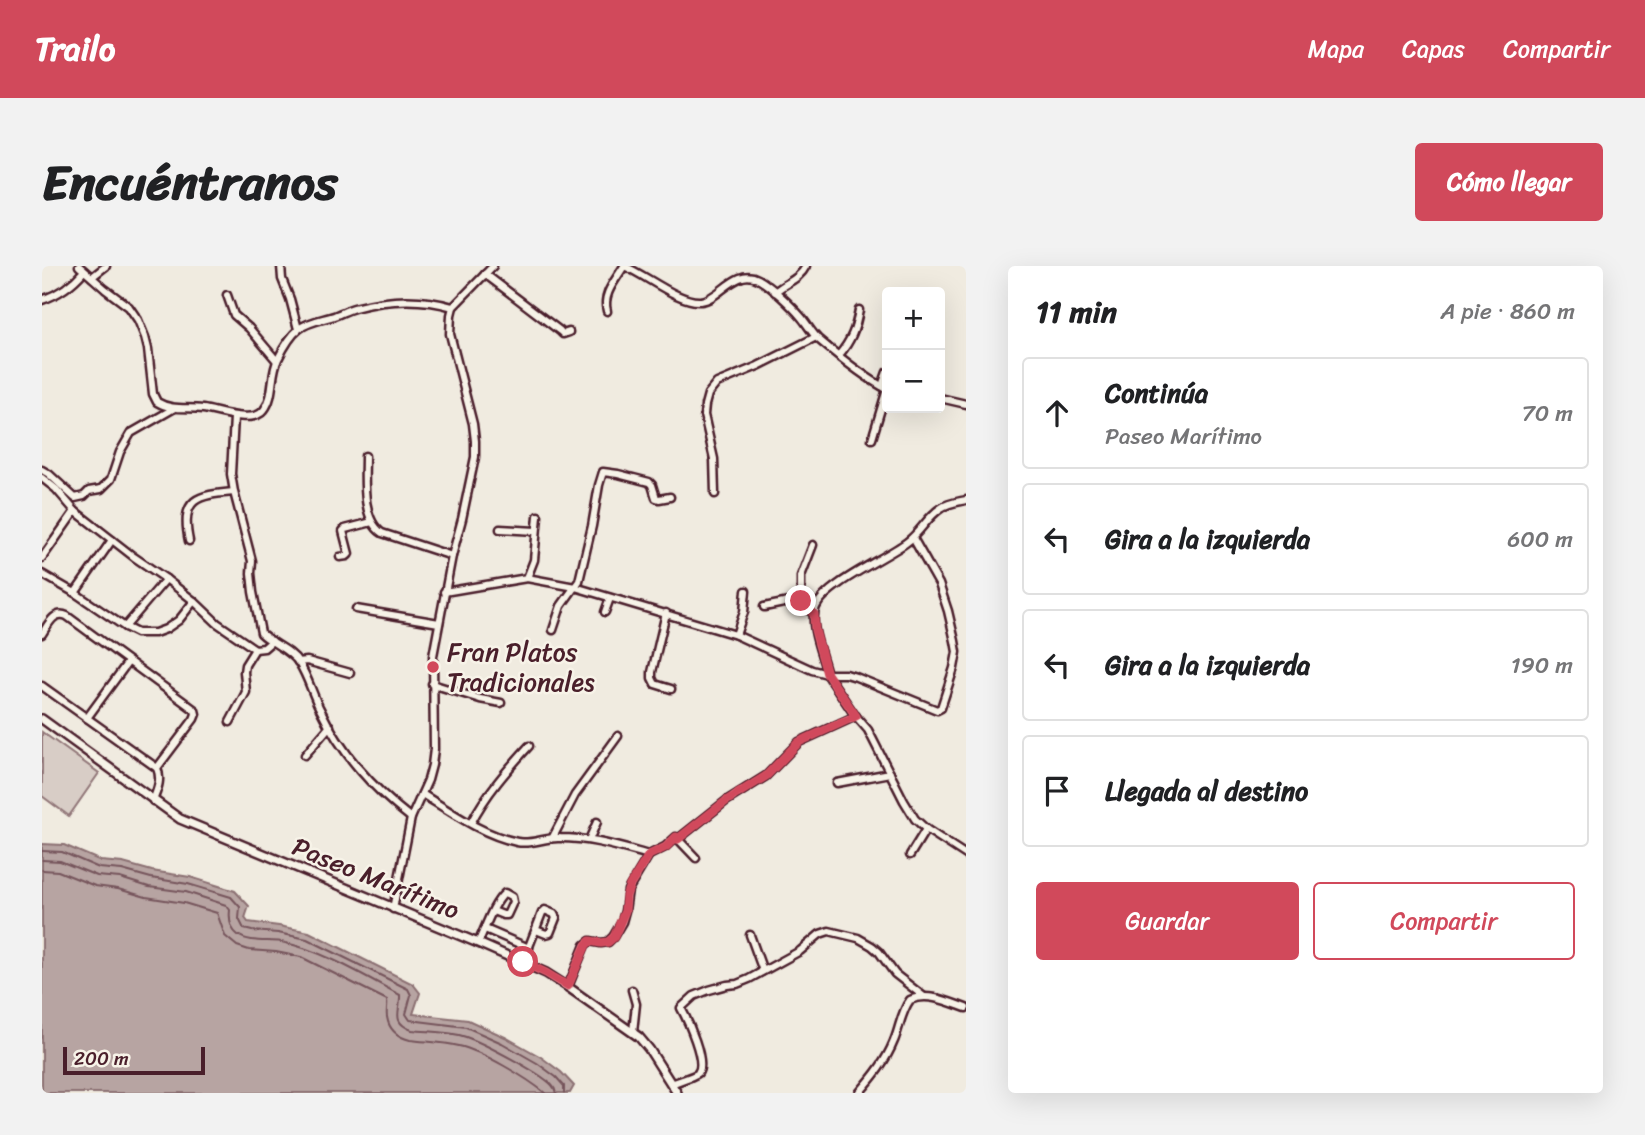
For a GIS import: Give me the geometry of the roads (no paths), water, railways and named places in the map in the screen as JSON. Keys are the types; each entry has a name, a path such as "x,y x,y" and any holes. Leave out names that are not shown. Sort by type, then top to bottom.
{"main road":[{"name":"Paseo Marítimo","path":"42,719 180,820 546,973 633,1032 649,1049 677,1093"}],"street":[{"path":"92,277 106,266"},
{"path":"281,266 282,279 298,329"},
{"path":"393,909 411,818 430,773 434,749 433,656 475,449 473,424 450,334 450,315 453,307 493,266"},
{"path":"607,311 607,294 624,266 678,297 698,302 709,299 731,283 748,277 757,278 800,315 816,337 882,386"},
{"path":"775,292 797,278 806,266"},
{"path":"42,300 69,286 81,268 129,307 138,320 148,349 155,399 160,404 173,409 203,410 234,417 259,415 264,412 271,395 277,361 298,329 309,323 334,317 354,308 402,299 453,307"},
{"path":"485,274 563,334 569,332"},
{"path":"227,295 234,315 277,361"},
{"path":"839,355 853,336 859,310"},
{"path":"715,494 714,459 704,415 708,394 717,383 816,337"},
{"path":"945,399 966,404"},
{"path":"872,439 882,400"},
{"path":"42,470 75,498 101,489 111,479 120,452 131,433 173,409"},
{"path":"234,417 231,463 234,492 252,561 253,592 262,635 298,662 339,743 367,780 411,818"},
{"path":"365,456 365,496 372,522 377,529 452,556"},
{"path":"553,630 561,606 579,581 603,472 647,481 652,485 656,498 670,497"},
{"path":"42,478 56,489 75,511 194,601 216,624 255,649 264,648 272,641"},
{"path":"189,541 187,517 192,503 207,494 234,492"},
{"path":"966,500 944,506 935,512 913,538 831,590 817,604 814,614 815,630 827,674 868,730 915,819 926,830 966,855"},
{"path":"42,558 75,511"},
{"path":"527,578 534,561 538,516"},
{"path":"340,557 349,554 343,531 372,522"},
{"path":"500,529 536,531"},
{"path":"444,592 527,578 576,587 736,635 813,670 856,677 937,710 942,708 954,668 956,640 939,584 913,538"},
{"path":"75,593 112,540"},
{"path":"813,545 802,572 801,601 814,614"},
{"path":"42,574 137,633 155,633 166,629 179,620 194,601"},
{"path":"125,627 166,579"},
{"path":"736,635 744,612 746,590"},
{"path":"605,612 610,597"},
{"path":"764,607 801,601"},
{"path":"355,609 439,623"},
{"path":"42,634 53,618 61,613 194,710 196,714 157,768"},
{"path":"666,613 652,678 655,684 671,689"},
{"path":"230,722 246,692 245,665 255,649"},
{"path":"298,662 307,661 350,673"},
{"path":"87,718 128,662"},
{"path":"432,684 501,703"},
{"path":"42,686 157,768 159,784 153,801"},
{"path":"568,986 586,945 590,941 608,942 614,937 625,911 628,890 649,855 666,847 676,837 678,839 726,801 766,776 799,742 856,716"},
{"path":"305,755 330,726"},
{"path":"553,838 575,795 618,736"},
{"path":"471,823 481,803 529,746"},
{"path":"837,783 890,773"},
{"path":"422,794 471,823 516,842 530,843 553,838 589,840 649,855"},
{"path":"589,840 597,822"},
{"path":"911,855 926,830"},
{"path":"678,839 696,858"},
{"path":"478,943 493,911"},
{"path":"485,929 529,948"},
{"path":"523,962 536,930"},
{"path":"671,1084 696,1075 699,1070 696,1042 681,1008 694,996 737,984 763,971 800,951 820,934 833,931 858,938 879,952 895,974 923,996 966,1008"},
{"path":"750,935 763,971"},
{"path":"632,990 636,1004 633,1032"},
{"path":"859,1093 884,1063 904,1008 911,1000 923,996"}],"water":[{"path":"42,844 64,845 101,861 190,877 235,891 249,906 245,918 248,922 309,932 413,984 420,993 413,1014 468,1020 541,1057 574,1086 570,1093 42,1093"}],"place":[{"name":"Fran Platos Tradicionales","path":"433,667"}]}
